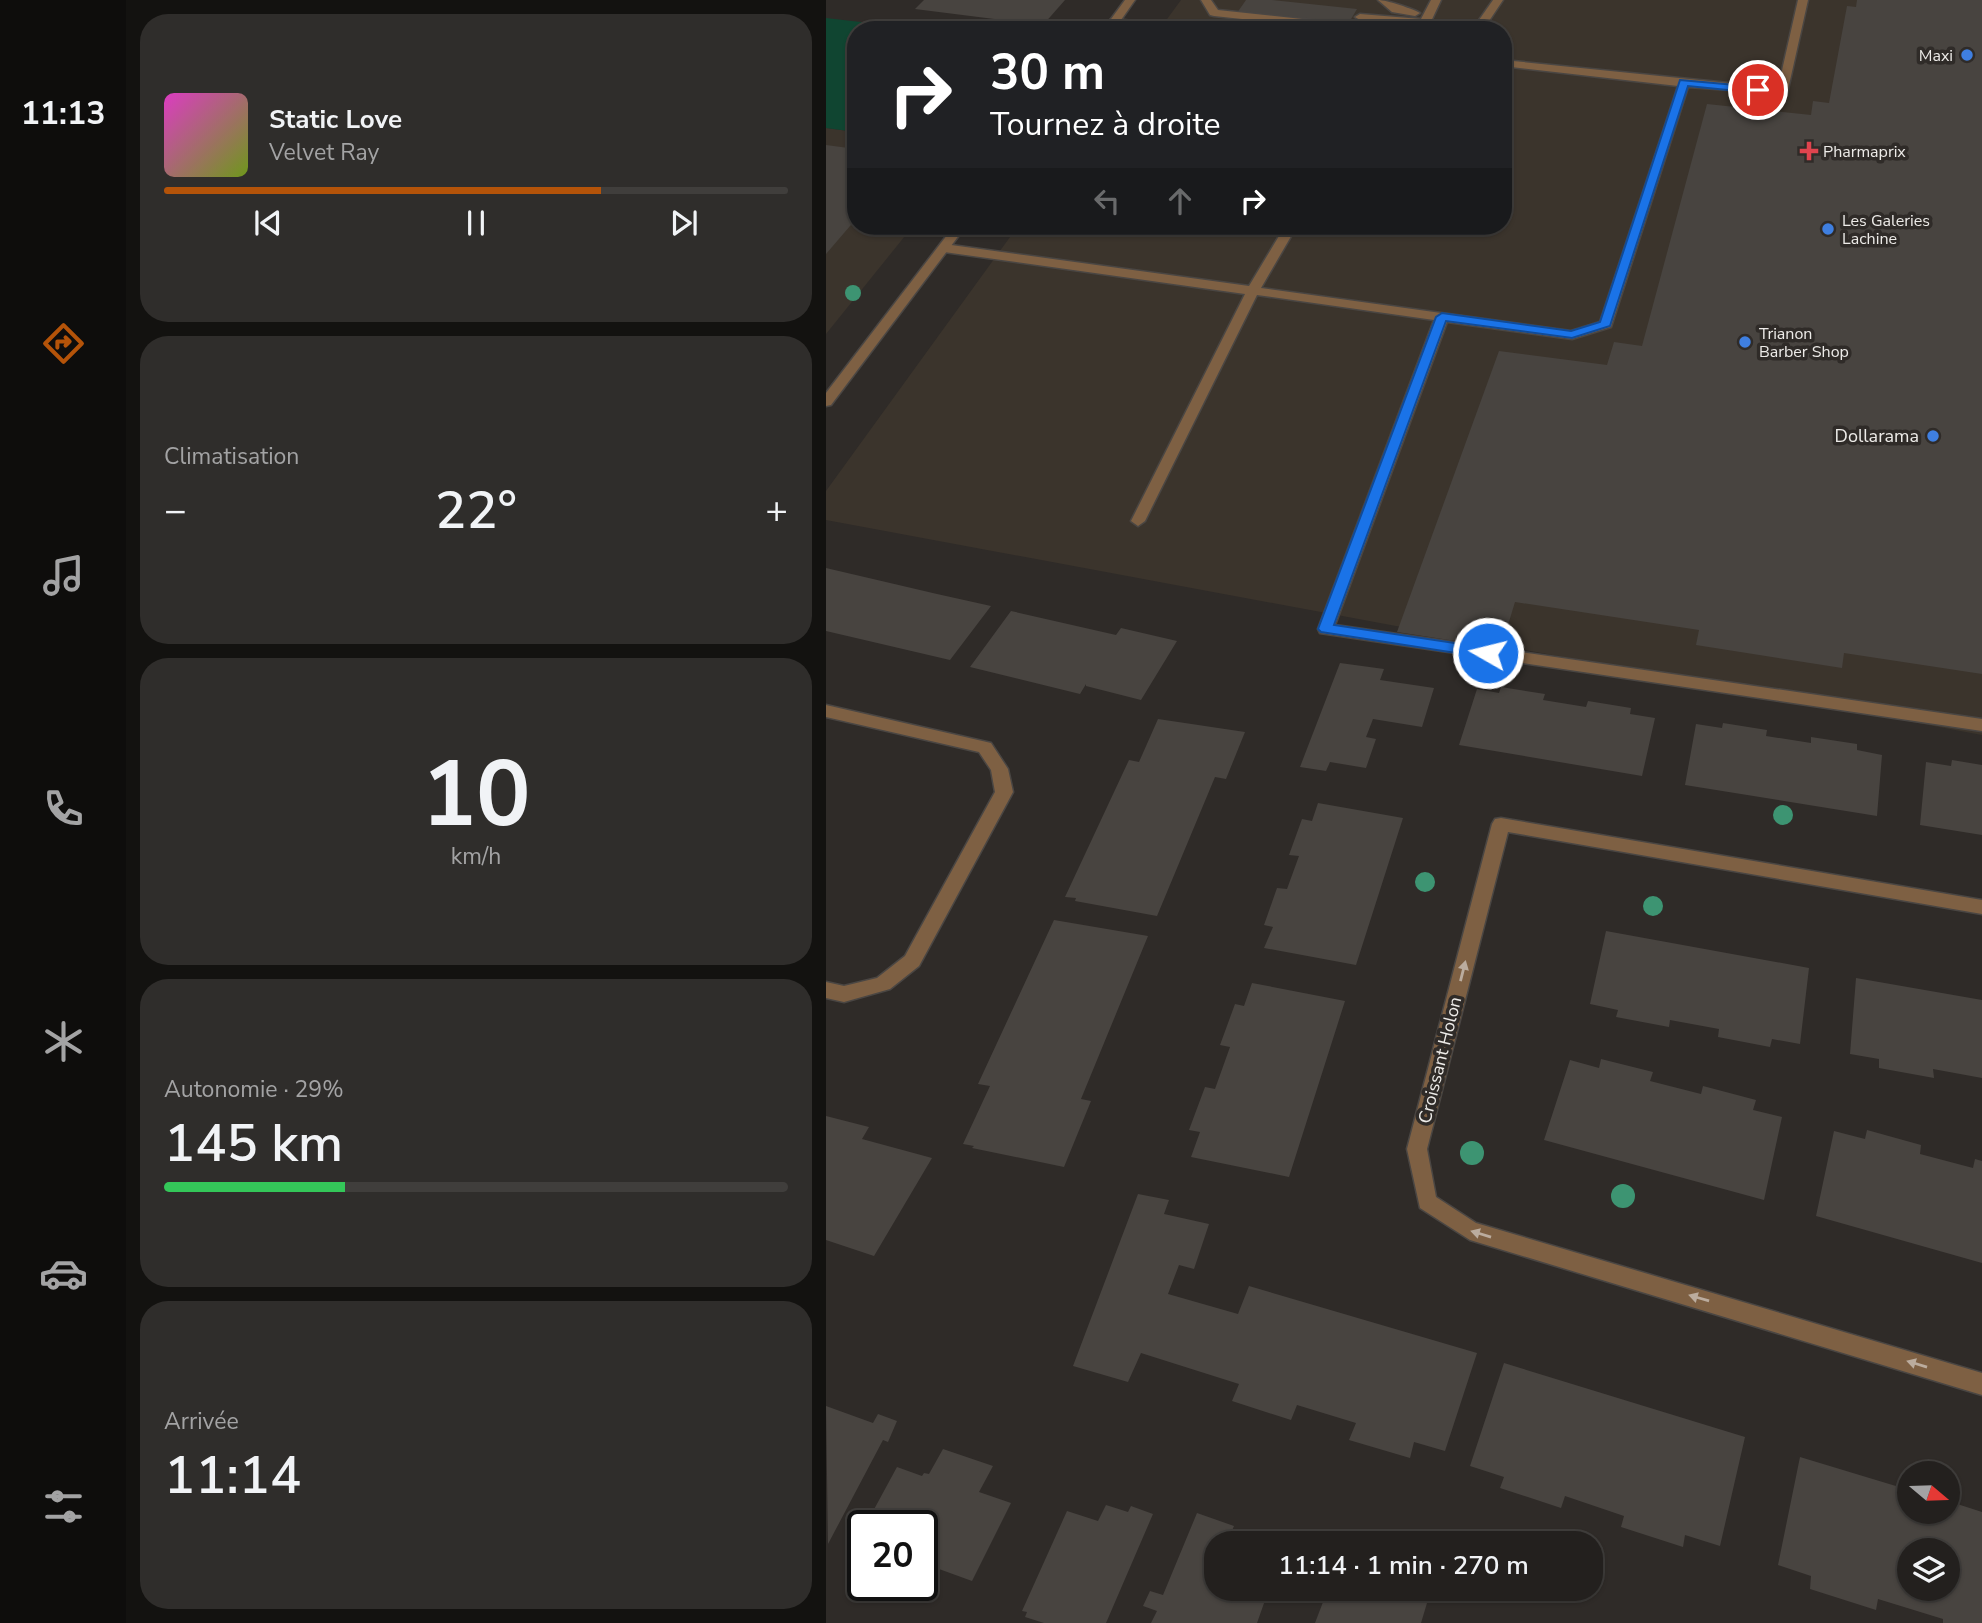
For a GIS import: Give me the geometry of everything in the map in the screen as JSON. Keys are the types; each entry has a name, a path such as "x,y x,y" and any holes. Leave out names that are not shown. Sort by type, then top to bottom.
{"street":[{"path":"1115,21 1130,0"},
{"path":"1206,0 1243,4"},
{"path":"1206,0 1214,13 1291,21"},
{"path":"1383,0 1396,10 1423,21"},
{"path":"1426,21 1436,0"},
{"path":"1483,21 1498,0"},
{"path":"1512,64 1783,92 1803,0"},
{"path":"1353,16 1413,21"},
{"path":"944,248 1572,335 1605,324 1684,83"},
{"path":"826,402 953,235"},
{"path":"1138,521 1253,291 1286,235"},
{"path":"1442,317 1326,629 1982,725"},
{"path":"826,710 985,747 999,769 1004,792 912,961 883,984 844,994 826,990"},
{"name":"Croissant Holon","path":"1982,907 1500,824 1417,1149 1427,1202 1470,1231 1982,1384"}],"shaded area":[{"path":"1181,0 1982,0 1982,735 826,520 826,491 1011,235 1512,235 1512,21 1166,21"},
{"path":"826,128 847,131 847,235 906,235 826,334"}],"green space":[{"path":"826,18 852,21 847,21 847,131 826,128"}],"building":[{"path":"924,0 1065,0 1047,21 1011,21 915,9"},
{"path":"1246,0 1272,0 1357,9 1350,21 1305,21 1237,13"},
{"name":"Les Galeries Lachine","path":"1857,0 1982,0 1982,674 1844,653 1842,668 1696,645 1699,630 1515,602 1501,648 1397,632 1499,351 1607,365 1614,342 1642,346 1707,104 1811,115 1813,101 1829,103 1847,6 1856,7"},
{"path":"826,145 847,148 847,230 826,254"},
{"path":"826,568 991,606 950,660 826,631"},
{"path":"1011,611 1116,635 1121,628 1177,641 1141,700 1086,684 1080,694 970,667"},
{"path":"1340,663 1384,669 1380,680 1434,688 1422,727 1373,719 1366,737 1376,739 1366,768 1330,762 1326,771 1300,767"},
{"path":"1501,687 1545,694 1543,700 1586,707 1588,701 1631,708 1630,714 1655,718 1642,776 1459,745 1477,689 1499,693"},
{"path":"1158,719 1245,732 1226,779 1215,777 1157,916 1065,897 1129,760 1139,762"},
{"path":"1723,723 1767,730 1766,736 1811,743 1811,737 1857,744 1857,750 1882,755 1877,816 1685,785 1696,724 1722,728"},
{"path":"1952,760 1982,765 1982,835 1920,825 1926,762 1951,766"},
{"path":"1318,803 1403,818 1356,965 1264,948 1273,927 1264,925 1277,888 1287,889 1299,856 1289,855 1302,819 1312,821"},
{"path":"1054,920 1148,936 1081,1099 1091,1101 1064,1167 963,1144 990,1086 978,1084"},
{"path":"1606,931 1809,968 1800,1044 1772,1039 1770,1047 1718,1037 1719,1029 1670,1020 1669,1027 1616,1017 1618,1010 1590,1004"},
{"path":"1856,978 1982,1000 1982,1078 1933,1069 1934,1078 1879,1068 1879,1059 1850,1054"},
{"path":"1252,983 1345,1001 1289,1177 1191,1157 1200,1132 1189,1130 1205,1087 1215,1089 1230,1047 1220,1045 1235,1004 1244,1006"},
{"path":"1601,1059 1653,1072 1650,1081 1701,1094 1703,1086 1756,1100 1753,1110 1782,1117 1764,1200 1544,1140 1570,1060 1599,1068"},
{"path":"826,1116 869,1127 862,1139 932,1158 874,1256 826,1240"},
{"path":"1867,1130 1921,1145 1920,1154 1973,1168 1975,1159 1982,1161 1982,1263 1816,1216 1834,1131 1865,1139"},
{"path":"1138,1194 1169,1200 1164,1214 1209,1224 1194,1269 1179,1265 1168,1294 1238,1314 1249,1286 1477,1353 1445,1451 1414,1442 1410,1458 1349,1440 1356,1423 1297,1405 1291,1420 1232,1401 1239,1384 1141,1353 1128,1382 1073,1366"},
{"path":"1504,1363 1745,1437 1720,1546 1685,1535 1683,1547 1621,1527 1624,1516 1565,1496 1561,1508 1500,1488 1504,1477 1470,1466"},
{"path":"826,1406 873,1423 878,1414 897,1421 888,1442 883,1440 828,1544"},
{"path":"943,1449 993,1466 979,1492 1011,1503 972,1581 939,1569 938,1571 938,1510 874,1510 897,1467 922,1476 924,1473 929,1474"},
{"path":"1800,1457 1897,1486 1897,1524 1960,1524 1960,1505 1982,1512 1982,1623 1943,1623 1943,1619 1878,1599 1876,1610 1810,1589 1811,1576 1778,1565"},
{"path":"1106,1505 1128,1512 1131,1506 1153,1514 1106,1623 1044,1623 1025,1617 1027,1612 1022,1611 1067,1511 1098,1521"},
{"path":"1197,1513 1234,1526 1232,1531 1204,1531 1204,1601 1265,1601 1257,1623 1151,1623 1157,1611 1143,1606 1150,1591 1163,1595"},
{"path":"1323,1601 1427,1603 1421,1623 1315,1623"}],"place":[{"name":"Maxi","path":"1967,55"},
{"name":"Pharmaprix","path":"1809,151"},
{"name":"Les Galeries Lachine","path":"1828,229"},
{"name":"Trianon Barber Shop","path":"1745,342"},
{"name":"Dollarama","path":"1933,436"}],"route":[{"path":"1488,653 1326,629 1442,317 1572,335 1605,324 1684,83 1758,90"}]}
